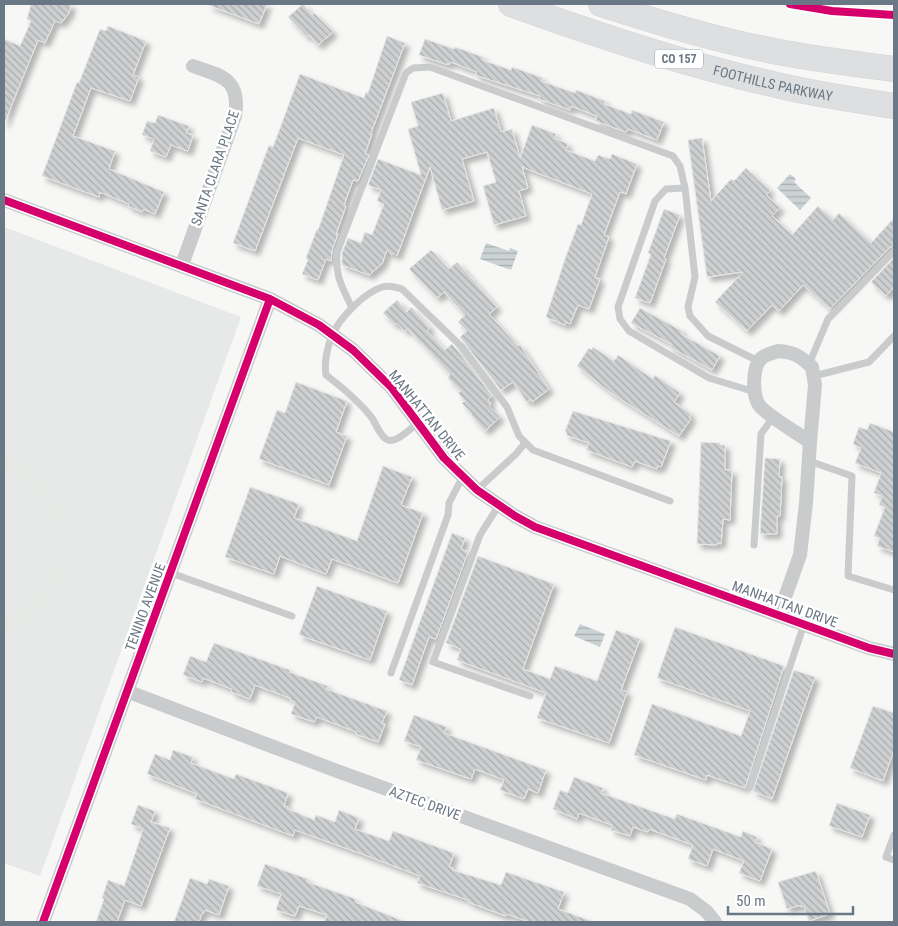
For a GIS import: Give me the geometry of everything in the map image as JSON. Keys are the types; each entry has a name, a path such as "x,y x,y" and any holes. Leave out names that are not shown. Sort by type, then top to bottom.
{"highway":[{"name":"FOOTHILLS PARKWAY","path":"511,4 628,44 741,76 822,95 894,106"},
{"name":"CO 157","path":"601,4 670,26 758,48 806,57 894,69"}],"street":[{"name":"SANTA CLARA PLACE","path":"182,265 235,116 238,102 231,83 222,76 193,66"},
{"name":"MANHATTAN DRIVE","path":"4,200 270,299 319,325 353,350 392,388 444,458 477,490 535,527 869,648 894,654"},
{"name":"TENINO AVENUE","path":"44,922 270,299"},
{"path":"779,614 800,555 809,461 815,385 812,370 803,358 791,352 778,351 763,356 758,361 753,380 759,404 810,442"},
{"name":"AZTEC DRIVE","path":"128,692 690,899 706,911 715,922"}],"lane":[{"path":"352,308 338,278 336,267 337,252 406,73 413,68 430,67 673,156 680,166 685,188 696,277 688,308 690,316 708,336 758,361"},
{"path":"685,188 666,189 655,201 618,307 620,319 629,331 709,378 755,392"},
{"path":"894,251 828,320 812,370 869,362 894,336"},
{"path":"418,423 394,440 384,438 357,399 326,374 327,354 332,335 360,300 382,287 393,286 402,289 462,347 507,407 519,436 533,450 670,501"},
{"path":"754,545 761,434 774,416"},
{"path":"477,490 516,454 525,443"},
{"path":"809,461 852,476 848,576 894,590"},
{"path":"391,672 448,514 448,503 463,476"},
{"path":"499,505 480,535 433,662 530,696"},
{"path":"171,572 292,616"},
{"path":"750,787 804,624"},
{"path":"894,835 886,857 894,860"}],"shaded area":[{"path":"790,174 796,179 794,182 811,198 800,210 777,188"},
{"path":"4,227 241,317 40,876 4,863"},
{"path":"486,243 509,251 510,248 518,251 511,270 480,259"},
{"path":"4,453 33,469 54,491 66,517 71,545 67,573 54,599 33,621 4,636 4,618 26,605 42,588 51,567 54,545 51,523 41,502 26,484 4,471"},
{"path":"580,624 605,634 600,647 574,636"}],"building":[{"path":"31,4 71,4 69,13 61,23 55,21 45,43 38,40 4,124 4,39 20,46 31,21 27,19"},
{"path":"208,4 267,4 259,24"},
{"path":"303,4 312,15 314,13 333,32 318,45 309,35 307,37 288,17"},
{"path":"108,26 146,41 133,75 139,77 130,101 91,88 73,136 115,151 109,169 164,192 155,214 144,209 142,212 128,206 129,204 100,192 99,197 42,176 77,82 79,83 100,29 106,31"},
{"path":"387,36 405,43 371,133 365,154 369,155 358,181 353,180 344,205 346,206 336,234 338,234 332,250 331,261 326,259 318,280 302,274 308,260 306,258 318,230 344,155 298,138 255,251 233,243 269,145 273,147 300,74 364,98 366,92 368,93"},
{"path":"425,39 483,57 482,60 511,70 512,67 543,78 541,81 575,93 576,90 605,101 604,104 631,114 632,110 664,122 657,140 628,129 626,132 595,121 597,116 571,106 570,110 539,99 540,96 475,75 477,72 451,62 450,64 445,64 419,55"},
{"path":"443,93 451,121 494,108 501,132 512,129 520,158 532,125 556,134 555,138 568,144 566,150 595,161 598,155 610,159 612,154 637,164 626,194 620,192 604,235 609,237 595,277 600,279 589,309 578,305 570,324 566,322 565,325 546,317 566,256 578,224 581,225 592,194 522,167 528,188 519,191 526,216 494,225 483,186 496,182 487,152 462,159 474,201 442,210 430,167 397,256 394,253 392,255 387,250 382,264 369,275 342,265 342,253 348,238 361,243 365,232 372,235 384,204 377,201 381,190 368,185 378,159 421,175 408,129 418,126 411,102"},
{"path":"158,115 189,126 186,133 193,135 188,151 171,145 166,157 150,151 154,139 142,135 147,121 155,123"},
{"path":"702,138 711,201 731,179 734,181 746,168 770,191 766,195 780,208 772,216 792,235 818,206 833,220 839,213 871,243 894,218 894,246 890,247 830,309 803,285 779,311 772,305 747,331 715,302 743,272 707,277 688,140"},
{"path":"664,209 680,215 650,303 635,298 651,254 648,253"},
{"path":"431,250 449,269 457,262 497,307 489,314 518,346 520,345 549,389 532,402 530,399 527,402 513,382 501,390 460,337 467,331 458,322 465,315 444,292 437,298 409,269"},
{"path":"894,258 894,287 886,296 871,282"},
{"path":"397,300 407,312 411,307 430,328 427,331 445,350 452,344 492,396 488,400 491,404 489,406 500,417 485,431 462,403 465,401 458,393 461,391 448,378 450,374 408,329 405,331 397,323 395,325 383,313"},
{"path":"640,308 682,331 681,334 720,356 712,370 670,347 671,344 631,323"},
{"path":"593,347 614,361 618,355 653,379 655,375 680,393 674,402 691,414 689,418 691,419 679,436 611,393 577,366 589,348 591,350"},
{"path":"296,382 347,401 336,432 347,436 329,485 259,459 277,410 285,413"},
{"path":"573,411 671,441 661,467 658,466 657,469 635,461 632,467 586,450 589,443 566,435 567,432 565,431"},
{"path":"870,423 894,432 894,552 877,546 880,538 874,536 885,507 879,505 882,496 874,493 881,473 855,463 861,448 853,444 859,427 867,430"},
{"path":"701,442 725,445 725,470 732,470 730,520 723,519 721,544 717,543 717,545 697,544"},
{"path":"765,458 780,459 779,477 782,477 780,516 777,516 777,534 760,534"},
{"path":"383,466 412,477 401,505 423,513 398,583 332,559 326,574 280,556 274,574 225,557 250,487 299,504 294,518 357,541"},
{"path":"452,533 465,538 461,549 468,552 436,639 429,637 412,685 399,680"},
{"path":"478,556 554,584 523,669 550,679 555,666 597,681 616,630 640,639 621,690 627,692 609,743 537,718 546,693 457,660 461,649 446,643"},
{"path":"317,586 387,611 370,660 299,635"},
{"path":"675,627 784,666 745,788 707,775 706,780 634,755 652,704 741,736 750,711 657,678"},
{"path":"214,643 290,670 289,672 328,686 326,689 387,711 382,723 385,724 378,742 317,717 314,722 291,714 295,702 290,700 290,698 255,685 250,699 231,692 232,689 203,678 202,682 183,675 190,656 206,662"},
{"path":"794,670 815,677 772,799 753,791"},
{"path":"873,706 894,713 894,750 883,781 850,768"},
{"path":"414,715 447,727 444,733 546,770 538,793 528,789 524,799 500,790 504,780 475,769 471,779 416,760 421,747 404,741"},
{"path":"173,750 193,757 191,763 234,779 236,774 288,793 284,806 314,820 316,815 335,822 339,810 359,818 355,829 389,841 393,831 454,853 449,867 453,868 452,870 501,885 506,872 564,892 558,909 591,921 530,922 507,914 506,916 468,902 468,900 417,883 420,876 365,855 295,830 293,836 195,799 197,794 147,774 155,754 170,760"},
{"path":"574,777 603,788 601,793 675,819 677,814 741,837 743,831 757,837 755,842 772,849 760,881 739,873 744,861 713,849 707,866 688,859 693,845 649,829 648,832 633,827 630,836 611,830 612,825 579,813 577,819 553,809 560,790 568,793"},
{"path":"837,803 870,815 862,837 829,826"},
{"path":"138,805 155,811 151,822 170,828 141,906 125,900 117,922 96,922 108,880 124,886 143,829 131,824"},
{"path":"265,864 308,879 307,882 356,899 355,902 406,922 324,922 327,915 299,906 295,916 276,910 281,894 257,886"},
{"path":"816,871 830,914 809,921 804,906 801,907 801,905 787,909 778,882"},
{"path":"190,878 207,884 209,879 229,886 219,915 205,910 199,922 174,922"}],"cycle path":[{"path":"790,4 832,11 894,15"},
{"path":"4,200 270,299 319,325 353,350 392,388 444,458 477,490 535,527 869,648 894,654"},
{"path":"43,922 270,299"}]}
